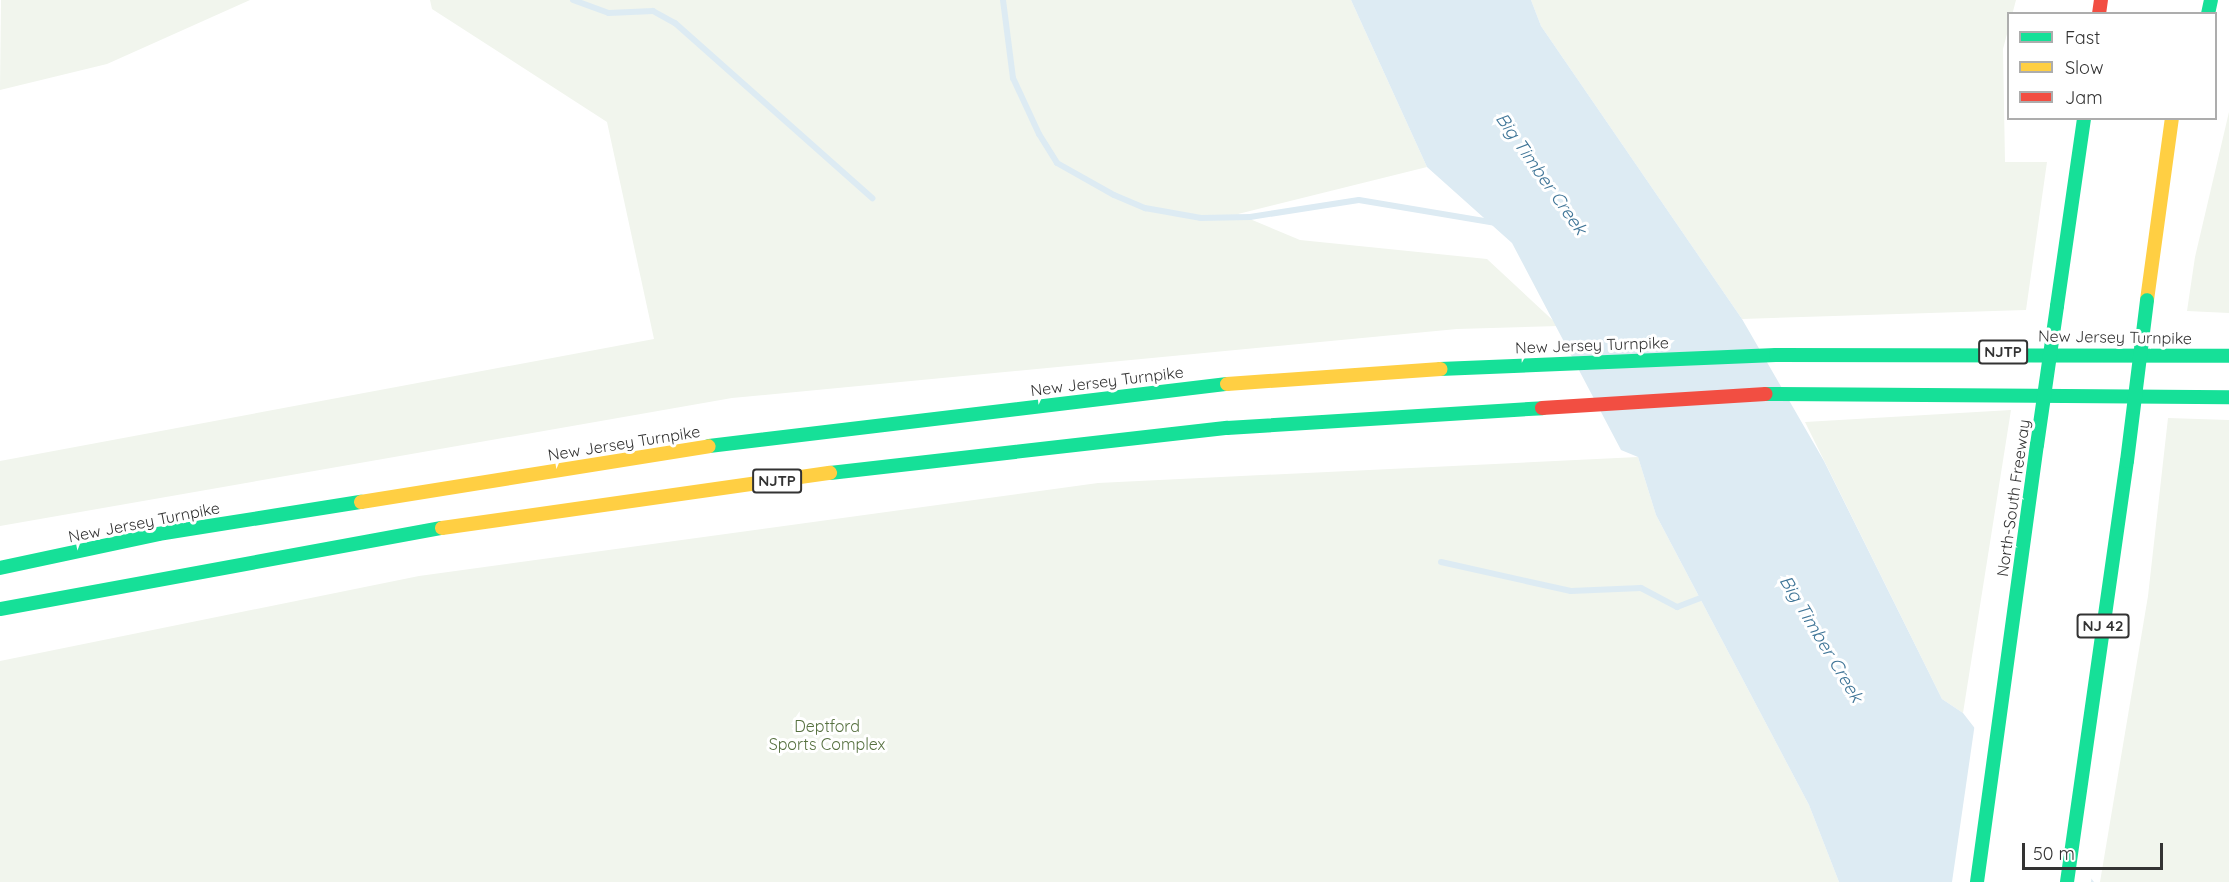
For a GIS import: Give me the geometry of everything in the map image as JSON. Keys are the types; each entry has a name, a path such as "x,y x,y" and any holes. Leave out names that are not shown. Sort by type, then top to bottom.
{"highway":[{"name":"North-South Freeway","path":"1977,882 2084,120"},
{"name":"NJ 42","path":"2067,882 2127,461 2172,120"},
{"path":"2156,231 2183,120"},
{"name":"New Jersey Turnpike","path":"0,568 158,534 743,441 1224,384 1517,364 1776,355 2229,356"},
{"name":"NJTP","path":"0,609 405,533 848,470 1227,429 1796,392 2229,397"}],"green space":[{"path":"1,0 250,0 107,64 0,90"},
{"path":"430,0 1351,0 1427,167 1238,214 1300,240 1487,259 1559,326 1457,329 732,398 0,526 0,461 654,339 607,122 432,9"},
{"path":"1531,0 2016,0 2013,12 2007,12 2007,34 2003,49 2005,162 2047,162 2026,310 1742,319 1541,26"},
{"path":"2229,112 2229,313 2187,311 2195,257"},
{"path":"2011,410 1963,713 1942,699 1805,422"},
{"path":"2168,418 2229,420 2229,882 2100,882 2148,596"},
{"name":"Deptford Sports Complex","path":"1638,457 1656,515 1809,805 1839,882 0,882 0,661 419,576 1098,483"}],"water":[{"name":"Big Timber Creek","path":"1351,0 1531,0 1541,26 1742,319 1824,461 1942,699 1963,713 2094,882 1839,882 1809,805 1656,515 1638,457 1621,450 1512,243 1427,167"}],"pier":[{"path":"1975,723 2092,875 2091,882 1952,882"}],"waterway":[{"path":"573,0 609,13 653,11 675,23 872,198"},
{"path":"1003,0 1013,78 1039,134 1057,163 1114,195 1145,208 1201,218 1250,217 1359,200 1496,223"},
{"path":"1441,562 1571,591 1641,588 1677,607 1705,596"}],"traffic: fast":[{"path":"2208,12 2211,0"},
{"path":"2057,306 2084,120"},
{"path":"2127,461 2147,300"},
{"path":"2037,445 2057,306"},
{"path":"1440,369 1776,355 2229,356"},
{"path":"709,446 1227,384"},
{"path":"1766,394 2229,397"},
{"path":"830,473 1227,428 1542,408"},
{"path":"1977,882 2037,445"},
{"path":"2067,882 2127,461"},
{"path":"0,568 158,534 361,502"},
{"path":"0,609 442,528"}],"traffic: slow":[{"path":"2147,300 2172,120"},
{"path":"1227,384 1440,369"},
{"path":"361,502 709,446"},
{"path":"442,528 830,473"}],"traffic: jam":[{"path":"2099,12 2101,0"},
{"path":"1542,408 1766,394"}]}
